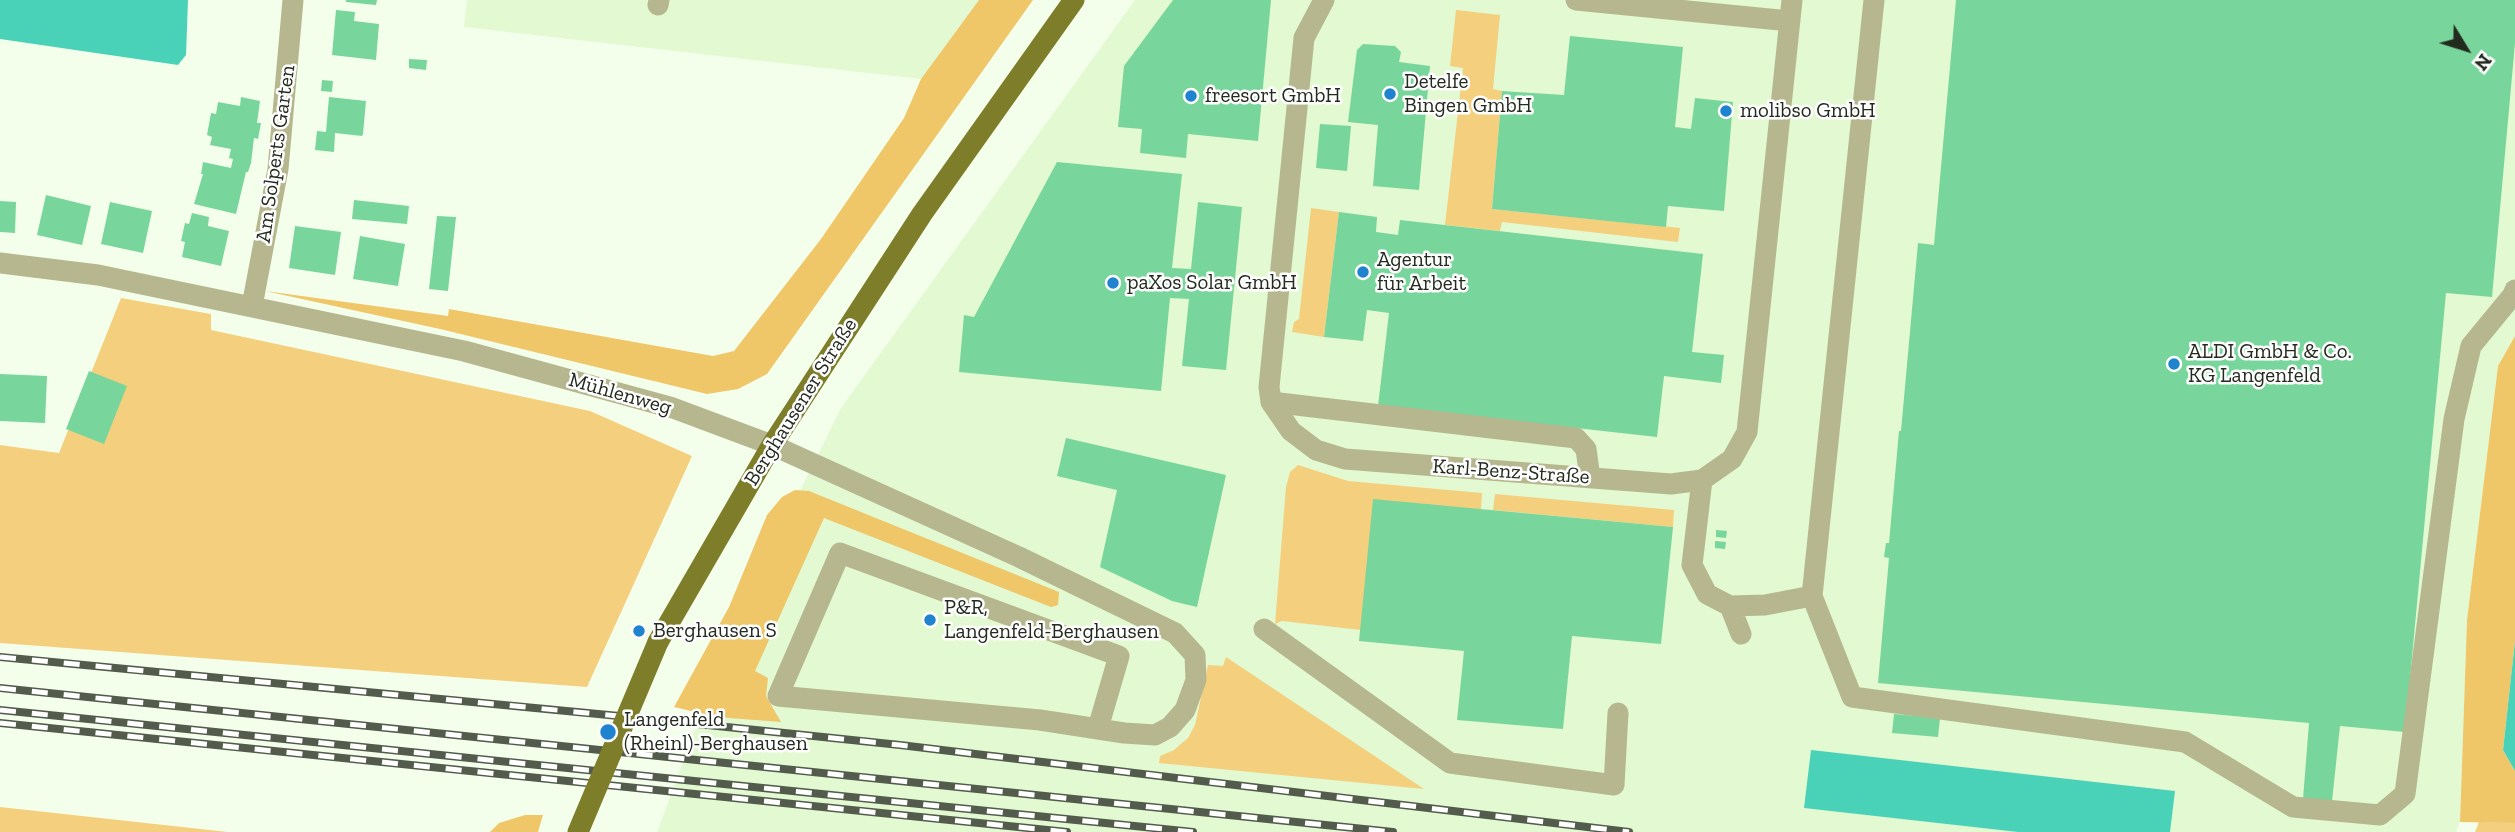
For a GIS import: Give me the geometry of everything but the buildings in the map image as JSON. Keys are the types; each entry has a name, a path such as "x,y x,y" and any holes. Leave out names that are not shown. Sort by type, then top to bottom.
{"main road":[{"name":"Berghausener Straße","path":"578,832 658,642 772,445 922,214 1074,0"}],"street":[{"name":"Am Solperts Garten","path":"252,306 278,169 293,0"},
{"path":"1324,0 1304,38 1269,387 1271,402 1576,438 1586,449 1590,478"},
{"name":"Karl-Benz-Straße","path":"1271,402 1291,431 1316,450 1345,459 1671,484 1702,480 1732,459 1747,432 1791,10 1576,0"},
{"path":"1874,0 1812,596 1852,697 2185,742 2293,807 2380,815 2405,794 2454,419 2471,346 2515,290"},
{"name":"Mühlenweg","path":"0,263 98,275 464,351 673,408 772,445 1019,557 1175,633 1195,655 1196,680 1185,710 1170,727 1155,734 1124,733 1098,728"},
{"path":"1702,480 1692,565 1707,594 1730,606 1765,605 1812,596"},
{"path":"840,553 1119,656 1098,728 866,703 778,696 840,553"},
{"path":"1730,606 1741,634"},
{"path":"1264,629 1450,763 1614,785 1618,713"}],"shaded area":[{"path":"467,0 979,0 921,79 464,27"},
{"path":"979,0 1033,0 767,374 738,389 707,394 440,329 265,291 448,316 449,309 713,356 734,351 821,239 904,118 921,79"},
{"path":"1135,0 2515,0 2515,336 2498,366 2467,620 2460,822 2456,832 657,832 735,622 841,408"},
{"path":"1456,10 1500,15 1493,89 1502,91 1492,209 1680,228 1678,242 1502,222 1500,231 1445,225 1463,68 1450,66"},
{"path":"1311,208 1339,212 1324,337 1292,332 1294,322 1299,319"},
{"path":"121,298 211,314 211,330 590,411 692,456 587,687 0,643 0,445 59,453"},
{"path":"2515,336 2515,641 2503,750 2515,771 2515,823 2460,822 2467,620 2498,366"},
{"path":"1298,465 1348,481 1482,493 1481,509 1361,630 1282,621 1275,624 1286,487 1290,472"},
{"path":"795,490 809,491 1059,592 1058,605 1051,607 824,518 755,671 768,678 766,696 781,722 716,717 674,707 729,607 767,515 782,497"},
{"path":"1495,494 1674,510 1673,527 1493,510"},
{"path":"1226,657 1424,789 1159,763 1160,756 1174,750 1188,738 1195,725 1208,665 1223,666"},
{"path":"0,807 228,832 0,832"},
{"path":"525,815 543,815 538,832 490,832 499,823"},
{"path":"2479,822 2515,823 2515,832 2475,832"}],"water":[{"path":"0,0 188,0 186,55 178,65 0,39"},
{"path":"2515,641 2515,771 2503,750"},
{"path":"1811,750 2175,791 2170,832 2018,832 1804,808"}],"railway":[{"path":"0,657 900,745 1629,832"},
{"path":"0,688 1393,832"},
{"path":"0,710 1193,832"},
{"path":"0,723 1067,832"}],"place":[{"name":"Detelfe Bingen GmbH","path":"1390,94"},
{"name":"freesort GmbH","path":"1191,96"},
{"name":"molibso GmbH","path":"1726,111"},
{"name":"Agentur für Arbeit","path":"1363,272"},
{"name":"paXos Solar GmbH","path":"1113,283"},
{"name":"ALDI GmbH & Co. KG Langenfeld","path":"2174,364"},
{"name":"P&R, Langenfeld-Berghausen","path":"930,620"},
{"name":"Berghausen S","path":"639,631"},
{"name":"Langenfeld (Rheinl)-Berghausen","path":"608,732"}]}
